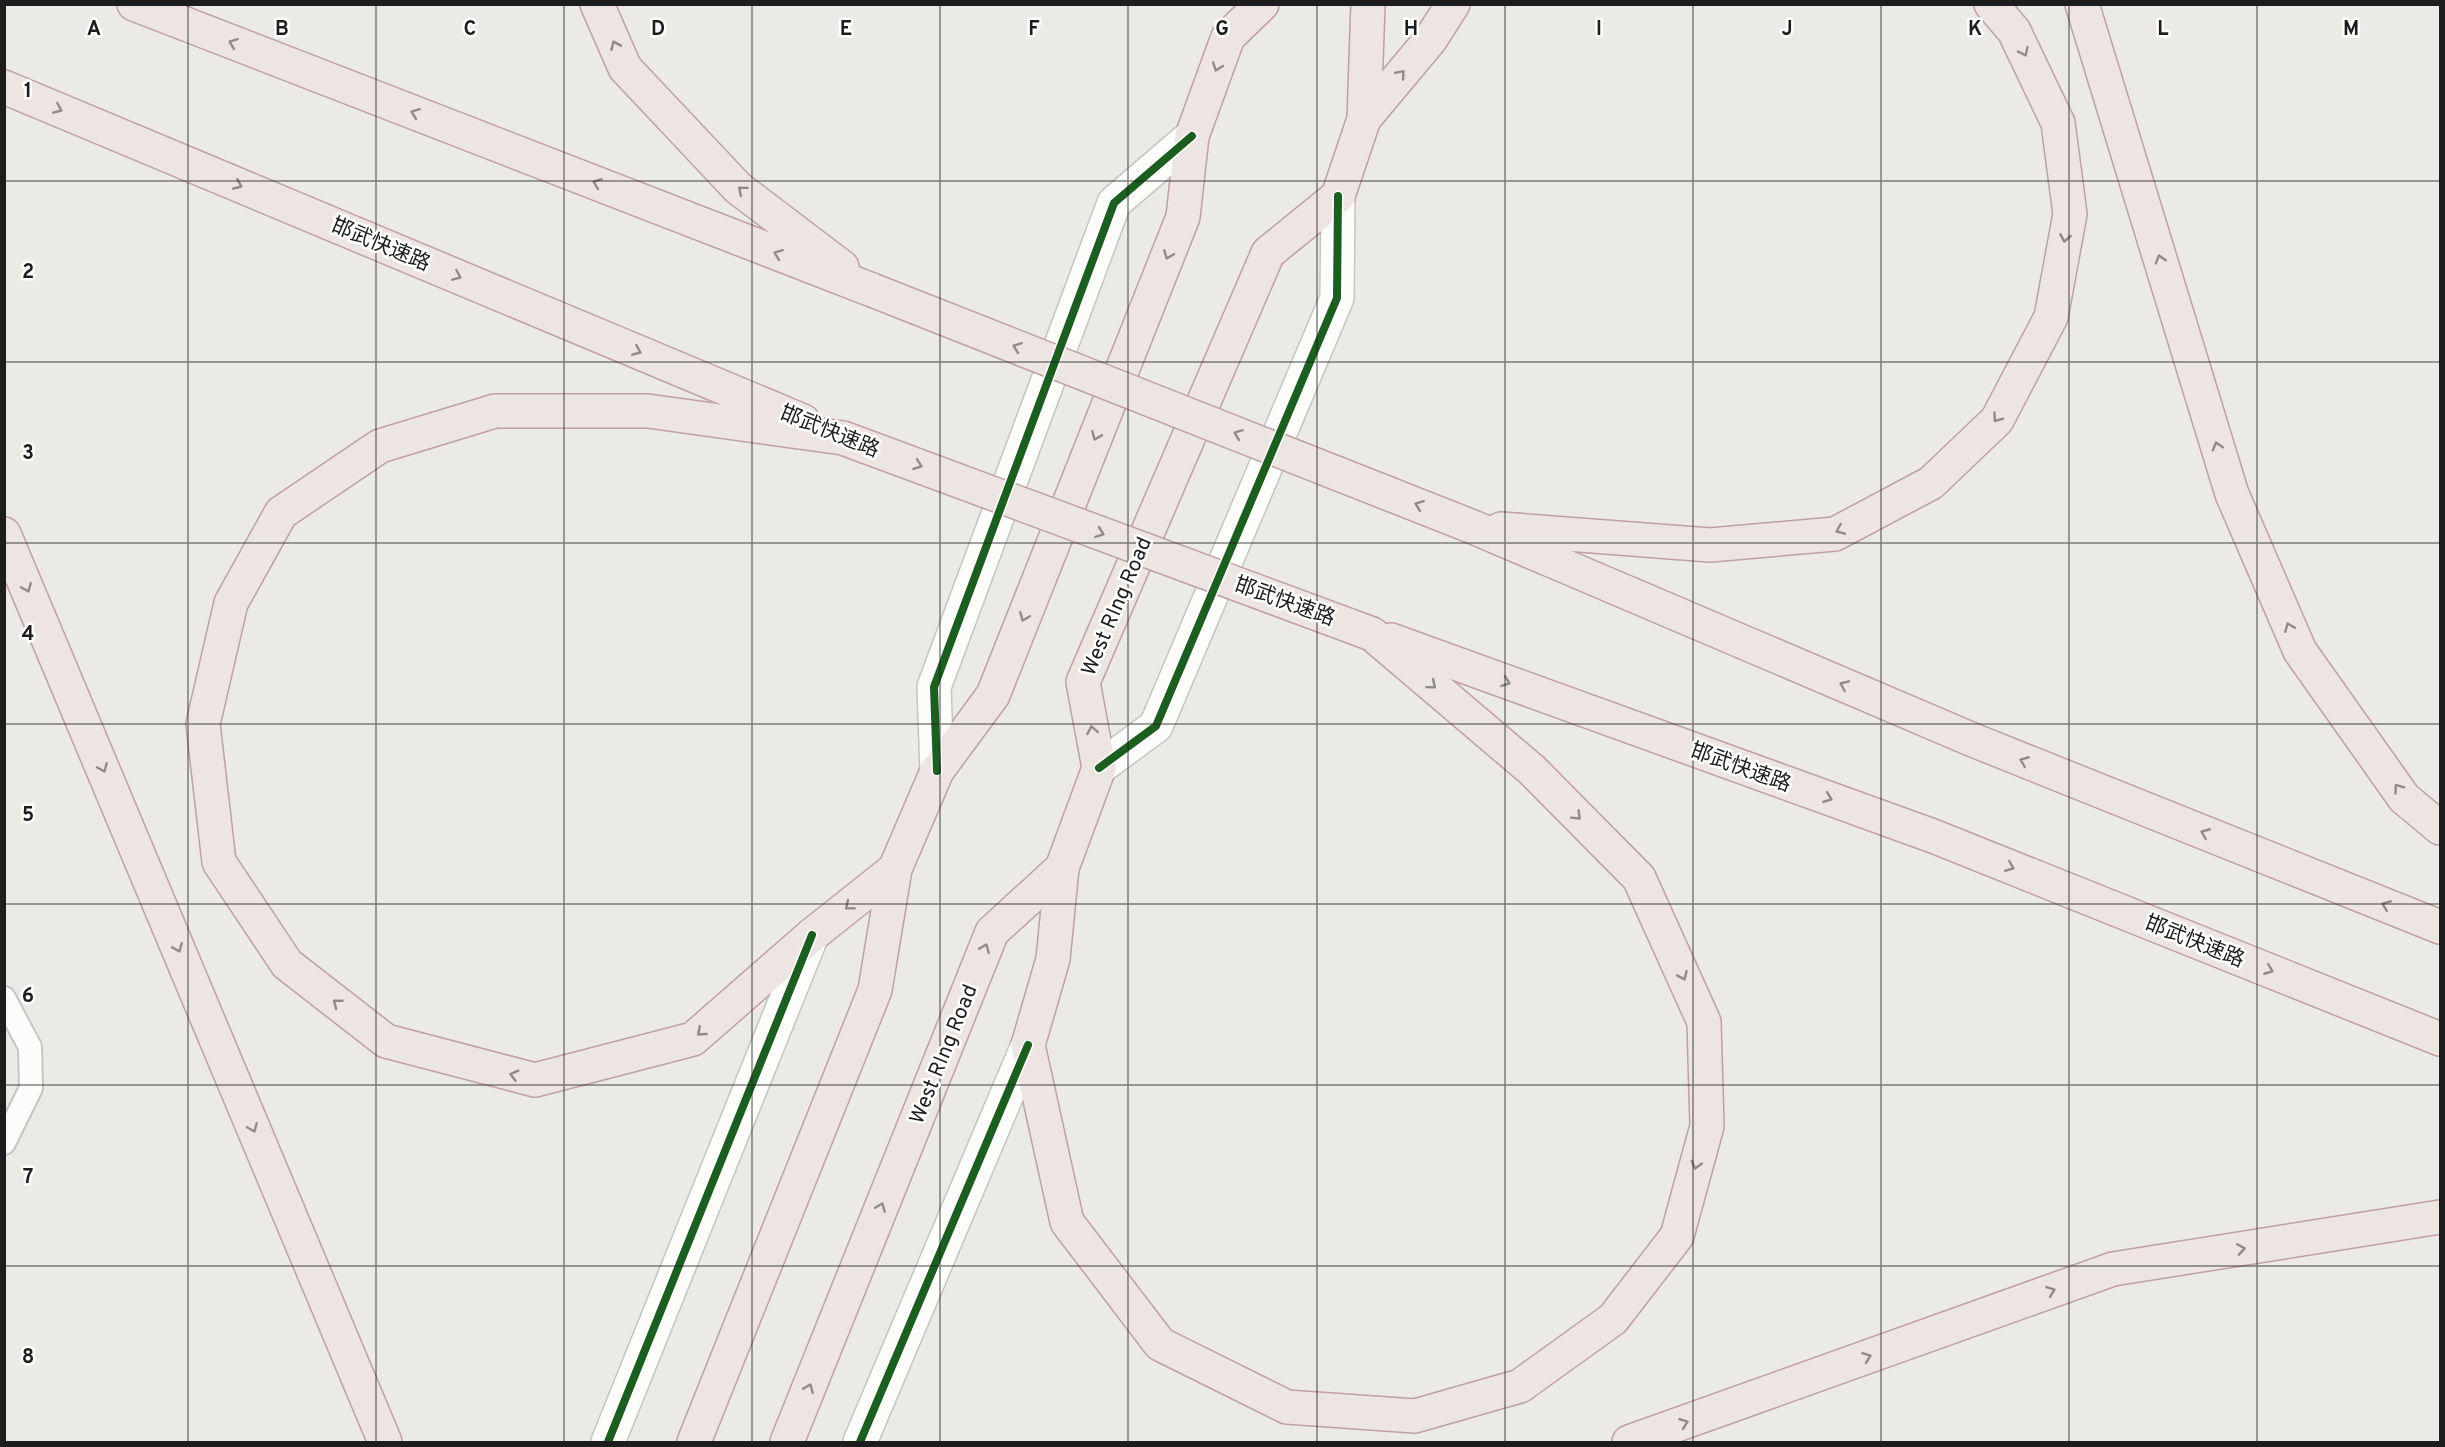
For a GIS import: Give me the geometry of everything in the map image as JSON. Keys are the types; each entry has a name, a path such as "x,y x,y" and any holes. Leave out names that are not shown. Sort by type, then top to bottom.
{"highway":[{"path":"134,4 872,290 1473,527 1973,741 2440,927"},
{"path":"597,4 625,68 738,188 872,290"},
{"path":"694,1443 875,990 895,869 937,771 993,695 1183,217 1192,135 1228,37 1229,4"},
{"path":"1228,37 1262,4"},
{"path":"1338,196 1364,119 1368,4"},
{"path":"1364,119 1430,40 1453,4"},
{"path":"1473,527 1710,545 1835,534 1931,483 1997,420 2051,316 2070,214 2058,123 2014,31 1991,4"},
{"path":"2082,4 2232,494 2300,651 2404,798 2440,828"},
{"name":"邯武快速路","path":"4,87 843,438 1372,634 1933,836 2440,1039"},
{"name":"West RIng Road","path":"787,1443 992,932 1062,868 1099,768 1083,682 1268,253 1338,196"},
{"path":"843,438 648,411 495,411 380,446 281,513 231,603 203,724 219,862 287,964 386,1041 535,1080 693,1039 812,935 895,869"},
{"path":"4,534 385,1443"},
{"path":"1062,868 1053,959 1028,1045 1067,1222 1160,1344 1287,1407 1415,1416 1520,1386 1613,1319 1677,1236 1707,1126 1704,1022 1639,878 1532,770 1372,634"},
{"path":"1629,1443 2113,1269 2440,1217"}],"street":[{"path":"937,771 934,687 1113,203 1192,135"},
{"path":"1099,768 1156,726 1333,309 1337,298 1338,196"},
{"path":"608,1443 812,935"},
{"path":"860,1443 1028,1045"}],"lane":[{"path":"1430,40 1444,4"},
{"path":"4,998 30,1047 31,1088 4,1143"}],"cycle path":[{"path":"937,771 934,687 1114,203 1192,136"},
{"path":"1099,768 1156,726 1337,298 1338,196"},
{"path":"608,1442 812,935"},
{"path":"860,1442 1028,1045"}]}
